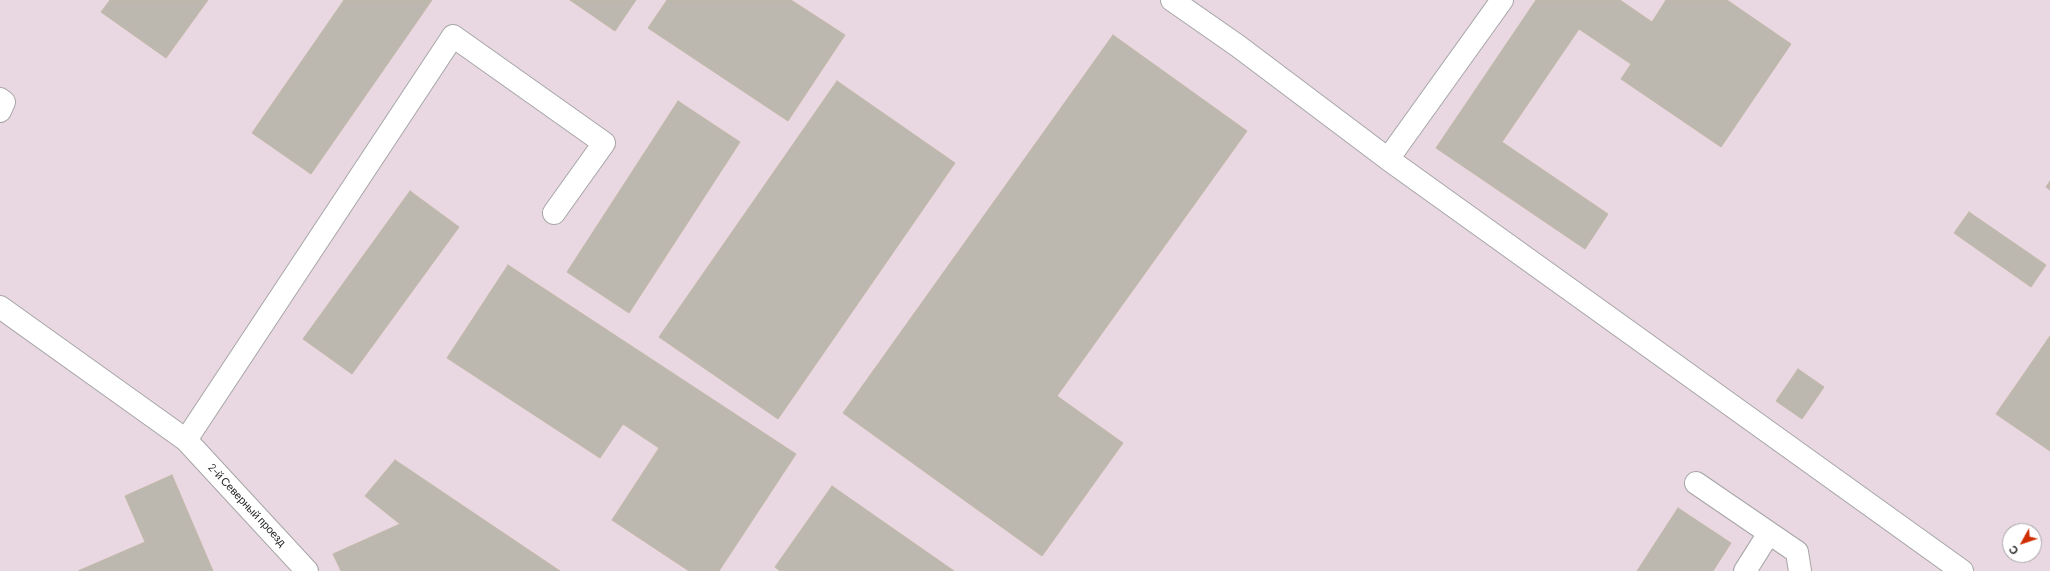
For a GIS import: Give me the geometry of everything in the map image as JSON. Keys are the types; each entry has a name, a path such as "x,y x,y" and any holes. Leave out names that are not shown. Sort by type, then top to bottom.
{"street":[{"path":"1172,0 1238,46 1388,160 1962,571"},
{"path":"1388,160 1502,0"},
{"path":"186,440 453,36 604,143 554,213"},
{"path":"0,99 4,102 0,111"},
{"name":"2-й Северный проезд","path":"0,307 186,440 307,571"},
{"path":"1696,483 1797,552 1800,571"},
{"path":"1744,571 1769,533"}],"shaded area":[{"path":"0,0 2050,0 2050,571 0,571"}],"building":[{"path":"110,0 208,0 166,58 101,12"},
{"path":"344,0 432,0 311,174 252,133"},
{"path":"570,0 636,0 615,31"},
{"path":"667,0 791,0 845,35 788,121 648,28"},
{"path":"1536,0 1620,0 1652,22 1666,0 1727,0 1791,44 1721,147 1621,79 1631,64 1579,29 1502,142 1608,214 1585,249 1436,148"},
{"path":"1113,35 1247,131 1057,396 1123,443 1042,556 843,413"},
{"path":"837,81 955,163 778,419 659,337"},
{"path":"678,101 740,142 629,313 567,272"},
{"path":"2050,181 2050,190 2046,187"},
{"path":"410,191 459,227 352,374 303,339"},
{"path":"1969,212 2046,265 2031,287 1954,233"},
{"path":"508,265 796,454 719,571 689,571 612,520 659,448 623,424 600,458 447,358"},
{"path":"2050,336 2050,451 1996,414"},
{"path":"1798,369 1824,387 1802,419 1776,401"},
{"path":"395,460 560,571 341,571 333,554 400,524 365,496"},
{"path":"172,475 213,571 78,571 145,542 125,496"},
{"path":"832,486 954,571 780,571 775,567"},
{"path":"1678,508 1731,543 1713,571 1637,571"}]}
